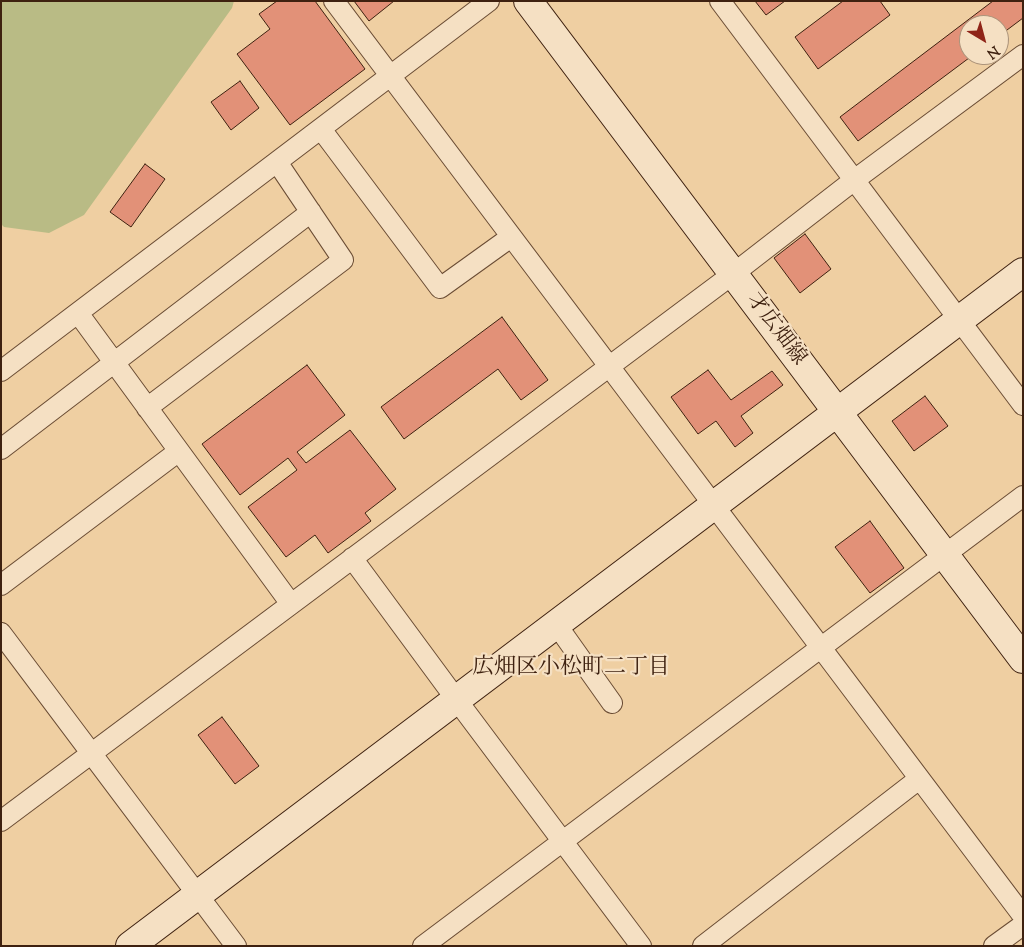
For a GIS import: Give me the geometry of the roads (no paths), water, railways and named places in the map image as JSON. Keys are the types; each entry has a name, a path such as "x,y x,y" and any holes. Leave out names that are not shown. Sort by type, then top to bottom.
{"street":[{"path":"334,1 1023,916"},
{"path":"1,371 489,1"},
{"name":"才広畑線","path":"528,1 1023,659"},
{"path":"720,1 1023,405"},
{"path":"1,821 733,274 853,180 1023,55"},
{"path":"321,129 440,288 512,237"},
{"path":"147,408 343,260 277,162"},
{"path":"1,449 311,212"},
{"path":"130,946 713,504 1023,272"},
{"path":"78,313 291,604"},
{"path":"1,585 179,451"},
{"path":"423,946 1023,496"},
{"path":"352,558 641,946"},
{"path":"556,624 612,703"},
{"path":"1,633 236,946"},
{"path":"702,946 920,779"},
{"path":"994,946 1023,925"}],"district":[{"name":"広畑区小松町二丁目","path":"571,669"}]}
